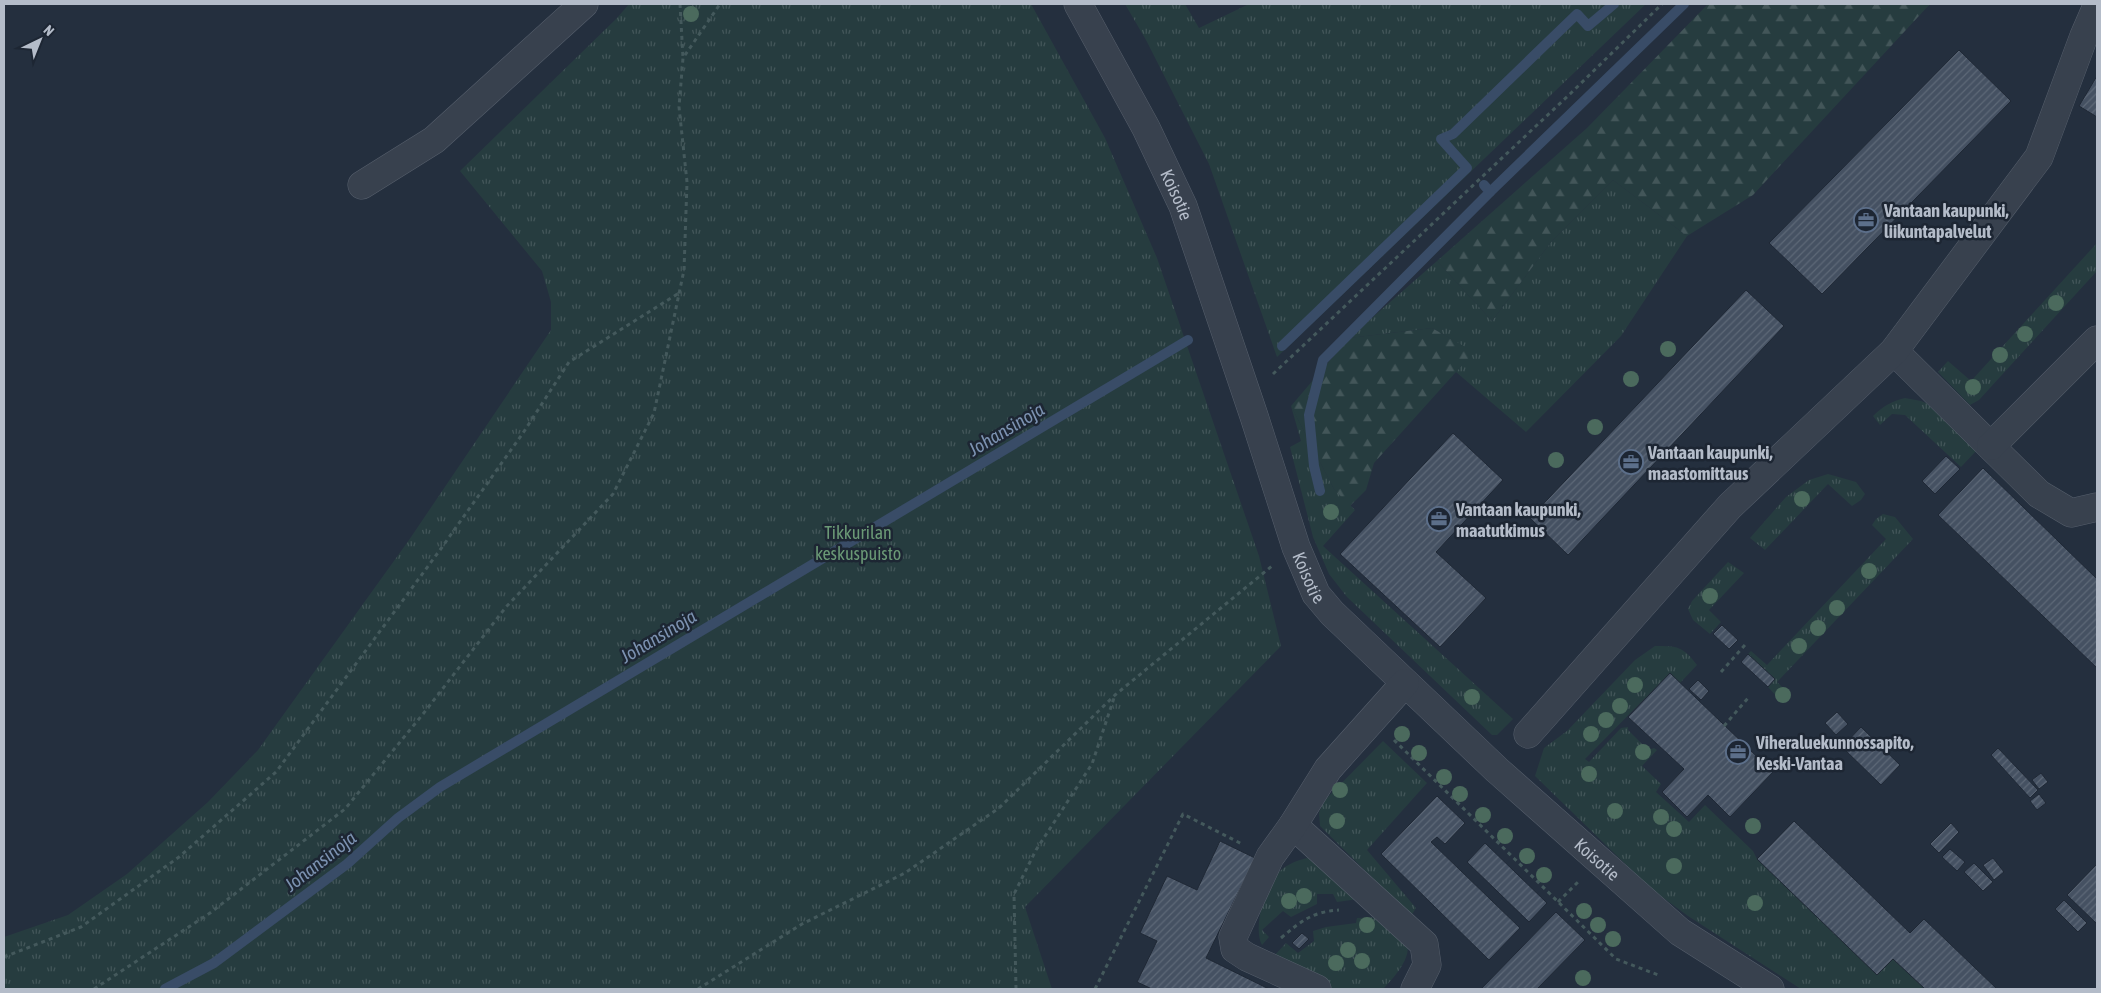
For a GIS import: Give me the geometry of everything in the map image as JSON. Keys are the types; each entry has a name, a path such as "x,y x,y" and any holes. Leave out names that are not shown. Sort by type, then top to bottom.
{"street":[{"path":"362,185 434,140 584,4"},
{"name":"Koisotie","path":"1078,4 1146,128 1182,206 1247,394 1296,547 1316,594 1332,613 1497,770 1680,932 1770,989"},
{"path":"1528,734 1730,506 1894,350 2038,157 2097,6"},
{"path":"1991,446 2097,340"},
{"path":"1894,350 2039,494 2071,512 2097,507"},
{"path":"1317,989 1235,949 1233,937 1270,857 1328,769 1405,683"},
{"path":"1293,824 1385,906 1424,944 1427,965 1414,989"}],"path":[{"path":"94,989 210,913 345,809 423,714 506,607 613,494 654,413 684,270 687,182 679,107 683,58 680,4"},
{"path":"683,58 720,4"},
{"path":"1247,394 1277,370 1571,93 1662,4"},
{"path":"4,957 82,927 179,857 276,772 440,550 523,433 569,362 679,293"},
{"path":"698,989 802,924 904,873 999,808 1115,695 1296,547"},
{"path":"1721,672 1745,645"},
{"path":"1016,989 1014,894 1036,850 1092,764 1115,695"},
{"path":"1724,726 1748,698"},
{"path":"1372,719 1616,960 1661,976"},
{"path":"1095,989 1183,814 1270,857"},
{"path":"1558,902 1580,880"},
{"path":"1257,961 1302,921 1322,911 1385,906"}],"green space":[{"name":"Tikkurilan keskuspuisto","path":"629,4 1031,4 1105,138 1157,258 1259,556 1281,646 1025,907 1052,989 4,989 4,937 68,915 127,874 208,802 258,750 409,540 551,330 551,302 542,271 460,171 617,18"},
{"path":"1125,4 1185,4 1199,28 1249,4 1646,4 1277,357 1209,164 1146,40"},
{"path":"1708,4 1930,4 1753,195 1687,236 1613,180 1551,242 1492,321 1437,261 1587,128"},
{"path":"1613,180 1687,236 1621,336 1526,432 1456,372 1473,352 1432,328 1349,338 1437,261 1492,321 1551,242"},
{"path":"2097,243 2097,271 1979,400 1970,405 1938,372 1948,361 1971,381"},
{"path":"1432,328 1474,352 1374,463 1366,490 1350,506 1334,489 1291,406 1349,338"},
{"path":"1905,398 1921,401 1933,406 1977,450 1961,467 1905,415 1892,414 1880,425 1873,416 1888,404"},
{"path":"1291,406 1334,489 1355,510 1323,546 1513,719 1497,735 1492,735 1347,597 1329,574 1313,537 1290,447 1301,441"},
{"path":"1828,474 1856,482 1865,494 1861,500 1852,506 1828,484 1765,550 1750,538 1786,497 1809,480"},
{"path":"1883,514 1895,517 1913,539 1777,682 1790,694 1786,698 1778,698 1768,687 1775,679 1748,654 1751,651 1767,665 1886,539 1872,525"},
{"path":"1728,562 1744,573 1709,610 1721,622 1710,634 1693,620 1688,609 1692,601"},
{"path":"1655,646 1679,648 1688,654 1697,665 1680,683 1669,674 1585,759 1589,762 1621,728 1628,727 1628,730 1648,750 1654,748 1657,750 1642,766 1661,784 1656,792 1689,822 1705,805 1753,851 1757,859 1877,974 1893,959 1925,989 1801,989 1688,916 1650,888 1535,776 1544,748 1567,731 1635,660"},
{"path":"1383,741 1427,783 1367,850 1416,908 1411,916 1320,826 1319,813 1323,802"},
{"path":"1307,858 1319,860 1365,898 1337,902 1333,894 1317,894 1317,904 1291,917 1283,911 1262,930 1269,937 1262,945 1259,919 1267,889 1279,872 1294,862"},
{"path":"1380,917 1401,935 1408,948 1405,961 1392,980 1383,989 1335,989 1280,966 1274,956 1286,943 1298,953 1314,941 1313,931 1326,927 1356,923 1357,918"}],"building":[{"path":"1959,50 2011,101 1822,294 1769,243"},
{"path":"2097,76 2097,117 2079,106"},
{"path":"1746,290 1784,326 1568,555 1530,518"},
{"path":"1453,433 1503,480 1436,552 1486,598 1440,647 1340,554"},
{"path":"1946,456 1960,469 1935,494 1922,481"},
{"path":"1983,468 2097,579 2097,668 1938,515"},
{"path":"1722,625 1738,640 1729,649 1713,634"},
{"path":"1748,654 1775,679 1768,687 1741,662"},
{"path":"1670,673 1773,772 1730,817 1708,795 1687,817 1662,792 1684,769 1628,717"},
{"path":"1698,680 1709,691 1701,700 1689,689"},
{"path":"1837,712 1848,724 1836,735 1825,723"},
{"path":"1861,727 1900,765 1881,785 1842,747"},
{"path":"1998,748 2038,790 2030,798 1991,755"},
{"path":"2041,773 2048,782 2039,789 2032,780"},
{"path":"2039,794 2046,803 2037,810 2030,801"},
{"path":"1437,796 1465,823 1445,844 1437,837 1431,842 1520,928 1489,960 1381,854"},
{"path":"1794,821 1910,933 1924,919 1997,989 1925,989 1893,959 1877,975 1757,859"},
{"path":"1951,823 1959,832 1939,853 1930,844"},
{"path":"1220,841 1255,858 1206,958 1269,989 1152,989 1137,982 1157,941 1140,933 1167,876 1197,890"},
{"path":"1485,843 1547,903 1529,922 1467,862"},
{"path":"1950,849 1965,862 1957,871 1942,857"},
{"path":"1993,858 2004,872 1994,880 1983,865"},
{"path":"1974,863 1993,882 1983,891 1964,872"},
{"path":"2097,864 2097,924 2067,895"},
{"path":"2064,900 2087,923 2078,932 2055,909"},
{"path":"1556,912 1585,940 1537,989 1481,989"},
{"path":"1302,933 1309,939 1299,949 1292,943"}],"waterway":[{"path":"1282,346 1467,168 1441,139 1453,134 1577,14 1588,26 1614,4"},
{"path":"1490,192 1684,4"},
{"path":"1320,491 1314,466 1309,415 1323,360 1490,192 1484,185"},
{"name":"Johansinoja","path":"165,989 214,963 347,864 398,818 440,787 1188,340"}],"place":[{"name":"Vantaan kaupunki, liikuntapalvelut","path":"1866,220"},
{"name":"Vantaan kaupunki, maastomittaus","path":"1631,462"},
{"name":"Vantaan kaupunki, maatutkimus","path":"1439,519"},
{"name":"Viheraluekunnossapito, Keski-Vantaa","path":"1738,752"}]}
